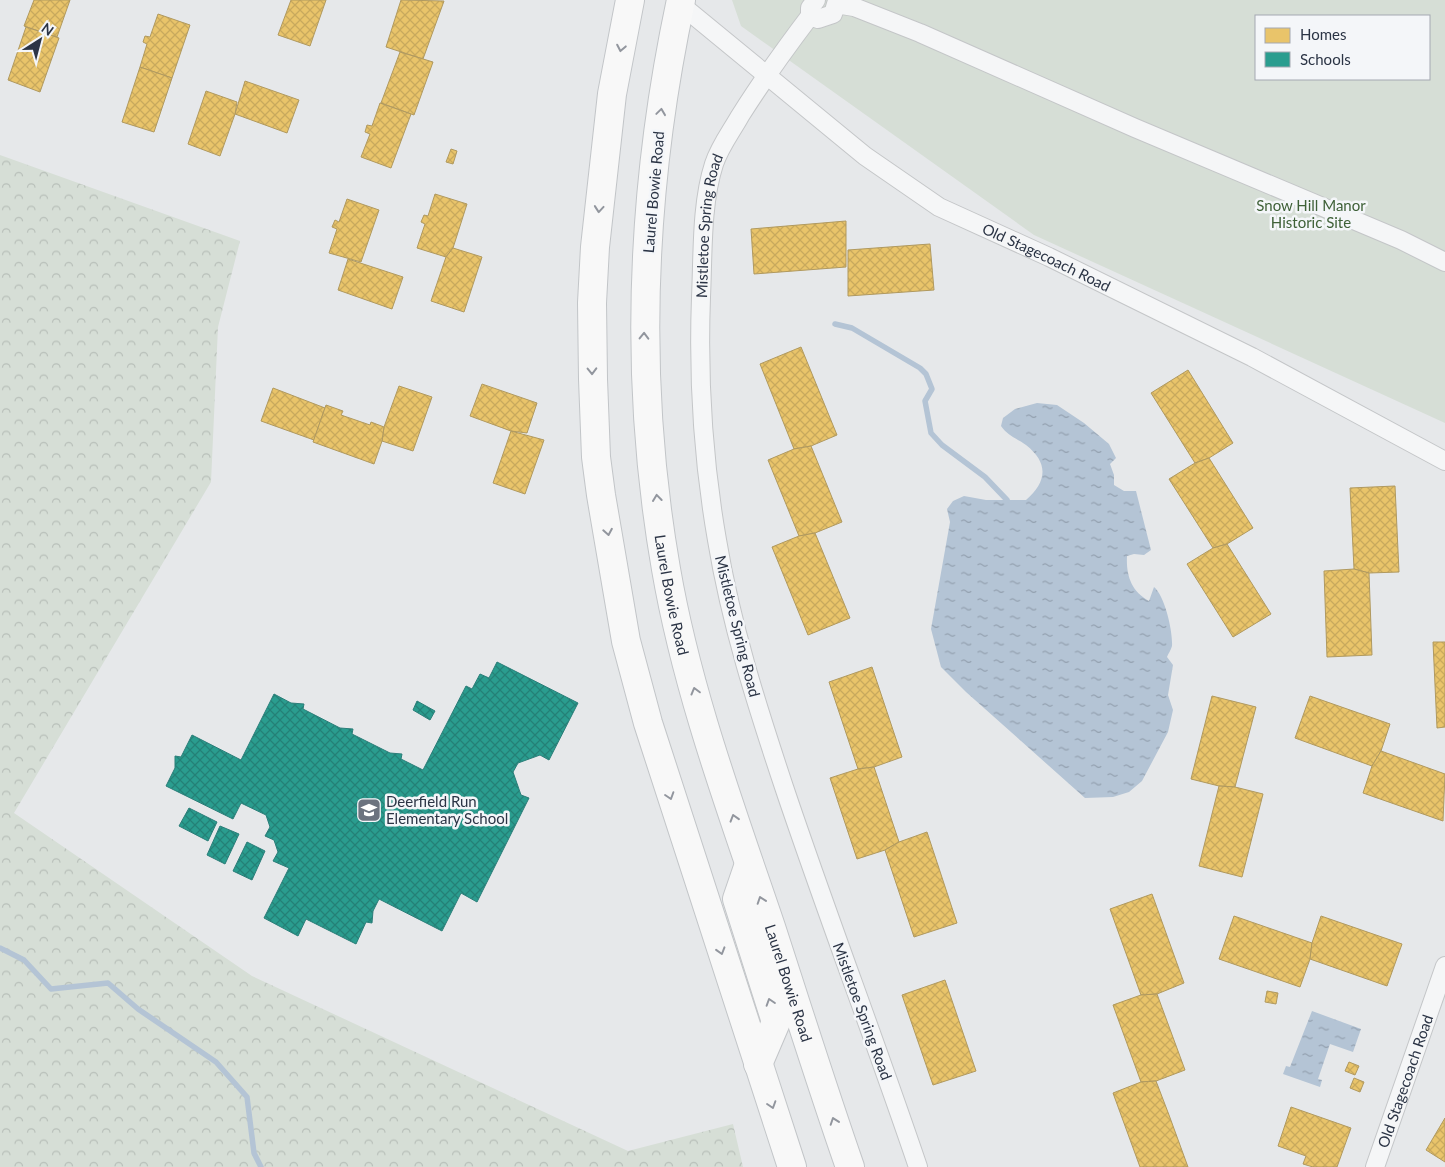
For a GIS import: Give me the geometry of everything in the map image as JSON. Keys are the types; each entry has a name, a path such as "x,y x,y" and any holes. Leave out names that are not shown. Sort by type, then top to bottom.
{"main road":[{"path":"630,0 612,94 595,247 592,351 598,466 626,641 648,723 792,1167"},
{"name":"Laurel Bowie Road","path":"680,2 662,108 650,216 644,351 647,420 666,568 681,641 702,718 850,1167"},
{"path":"749,864 737,899 776,1022 758,1064"}],"street":[{"name":"Old Stagecoach Road","path":"680,2 865,156 939,207 1049,257 1252,357 1445,461"},
{"path":"813,8 818,19 833,14 833,2 854,7 920,33 1135,128 1401,240 1445,262"},
{"name":"Mistletoe Spring Road","path":"813,8 766,74 724,140 714,163 704,238 700,354 709,488 728,595 747,675 815,881 891,1085 918,1167"},
{"name":"Old Stagecoach Road","path":"1375,1167 1445,966"}],"green space":[{"name":"Snow Hill Manor Historic Site","path":"732,0 1445,0 1445,423 1034,235 741,26"},
{"path":"0,155 240,241 218,327 211,482 14,813 252,976 628,1151 733,1124 743,1167 0,1167"}],"water":[{"path":"1037,403 1057,405 1084,423 1109,444 1116,458 1110,464 1114,475 1114,485 1124,491 1136,491 1151,550 1144,555 1134,554 1127,556 1127,570 1131,582 1138,592 1149,601 1154,587 1162,598 1170,624 1172,646 1167,657 1173,665 1168,695 1173,710 1168,732 1142,781 1129,792 1113,797 1085,798 966,692 941,667 931,629 950,522 947,509 953,501 964,496 986,500 1026,500 1033,493 1038,486 1043,472 1039,459 1026,445 1009,435 1001,426 1003,418 1015,409"},
{"path":"1312,1011 1361,1029 1353,1052 1330,1044 1318,1079 1322,1080 1320,1087 1283,1074 1286,1066 1290,1067"}],"building: Homes":[{"path":"34,0 70,0 57,37 24,26"},
{"path":"291,0 326,0 310,46 278,35"},
{"path":"401,0 444,1 423,59 386,47"},
{"path":"158,14 190,25 172,78 140,67 147,44 143,42 145,36 150,37"},
{"path":"26,27 59,38 40,92 8,80"},
{"path":"400,52 433,62 414,115 381,103"},
{"path":"140,67 172,78 154,132 122,122"},
{"path":"245,81 299,100 287,133 235,114"},
{"path":"206,91 237,102 235,114 220,156 188,144"},
{"path":"380,103 411,114 391,168 361,157 370,134 365,132 367,125 372,126"},
{"path":"451,149 457,151 453,164 446,162"},
{"path":"435,194 467,204 453,248 446,257 417,248 425,224 421,222 424,215 428,216"},
{"path":"347,199 379,210 361,262 329,253 337,229 332,227 335,220 339,222"},
{"path":"846,221 846,267 754,274 751,229"},
{"path":"930,244 934,290 848,296 848,250"},
{"path":"453,248 482,257 464,312 431,301 446,257"},
{"path":"348,259 403,277 392,309 338,290"},
{"path":"801,347 837,435 811,446 794,449 760,364"},
{"path":"1188,370 1233,443 1209,458 1195,463 1151,393"},
{"path":"482,384 537,403 527,433 511,431 470,416"},
{"path":"399,386 432,397 413,451 382,441 384,427"},
{"path":"273,388 325,408 314,440 261,421"},
{"path":"326,405 343,411 341,415 370,425 371,422 384,427 382,441 374,464 313,442"},
{"path":"511,431 544,440 525,494 493,483"},
{"path":"811,446 842,522 815,533 799,536 768,460 794,449"},
{"path":"1209,458 1253,528 1227,544 1213,548 1169,479 1195,463"},
{"path":"1395,486 1399,572 1369,573 1354,569 1350,488"},
{"path":"815,533 850,618 808,635 772,547 799,536"},
{"path":"1227,544 1271,614 1233,637 1187,564 1213,548"},
{"path":"1354,569 1369,573 1372,655 1327,657 1324,571"},
{"path":"1433,642 1445,642 1445,727 1437,728"},
{"path":"872,667 902,757 874,767 858,769 829,682"},
{"path":"1212,696 1256,707 1235,787 1219,786 1191,779"},
{"path":"1310,696 1390,724 1381,751 1372,766 1295,738"},
{"path":"1381,751 1445,774 1443,821 1363,793 1372,766"},
{"path":"874,767 899,842 885,850 857,859 830,778 858,769"},
{"path":"1219,786 1235,787 1263,794 1242,877 1199,866"},
{"path":"927,832 957,923 914,937 885,850 899,842"},
{"path":"1152,894 1184,983 1157,994 1141,995 1110,909"},
{"path":"1234,916 1312,943 1310,959 1300,987 1219,959"},
{"path":"1321,916 1402,944 1387,986 1310,959 1312,943"},
{"path":"945,980 976,1071 933,1085 902,995"},
{"path":"1267,991 1278,993 1276,1004 1265,1002"},
{"path":"1157,994 1185,1070 1156,1081 1141,1082 1113,1005 1141,995"},
{"path":"1349,1062 1359,1066 1355,1075 1345,1071"},
{"path":"1354,1078 1364,1082 1360,1092 1350,1088"},
{"path":"1156,1081 1188,1167 1140,1167 1113,1093 1141,1082"},
{"path":"1291,1107 1351,1128 1337,1167 1313,1167 1303,1164 1306,1156 1278,1146"},
{"path":"1445,1118 1445,1162 1426,1150"}],"building: Schools":[{"path":"497,662 578,703 549,760 540,755 518,763 513,772 521,795 529,798 477,902 461,893 442,931 379,899 373,911 372,923 366,922 356,944 306,919 298,936 264,918 289,868 273,861 278,852 274,840 265,836 270,827 266,815 241,803 233,819 166,786 175,768 175,756 181,757 192,735 241,760 274,694 291,703 304,704 303,709 340,728 353,729 352,734 390,753 402,754 401,759 423,770 466,686 472,689 480,674 489,678"},
{"path":"417,701 435,711 430,720 413,710"},
{"path":"189,808 217,822 208,841 179,826"},
{"path":"220,826 239,834 225,864 207,855"},
{"path":"247,842 265,851 252,880 233,871"}],"waterway":[{"path":"835,324 852,328 920,368 926,374 932,389 925,401 931,433 942,445 985,477 1007,500"},
{"path":"0,948 24,960 51,989 108,983 138,1009 216,1062 247,1097 254,1153 261,1167"}],"place":[{"name":"Deerfield Run Elementary School","path":"369,810"}]}
